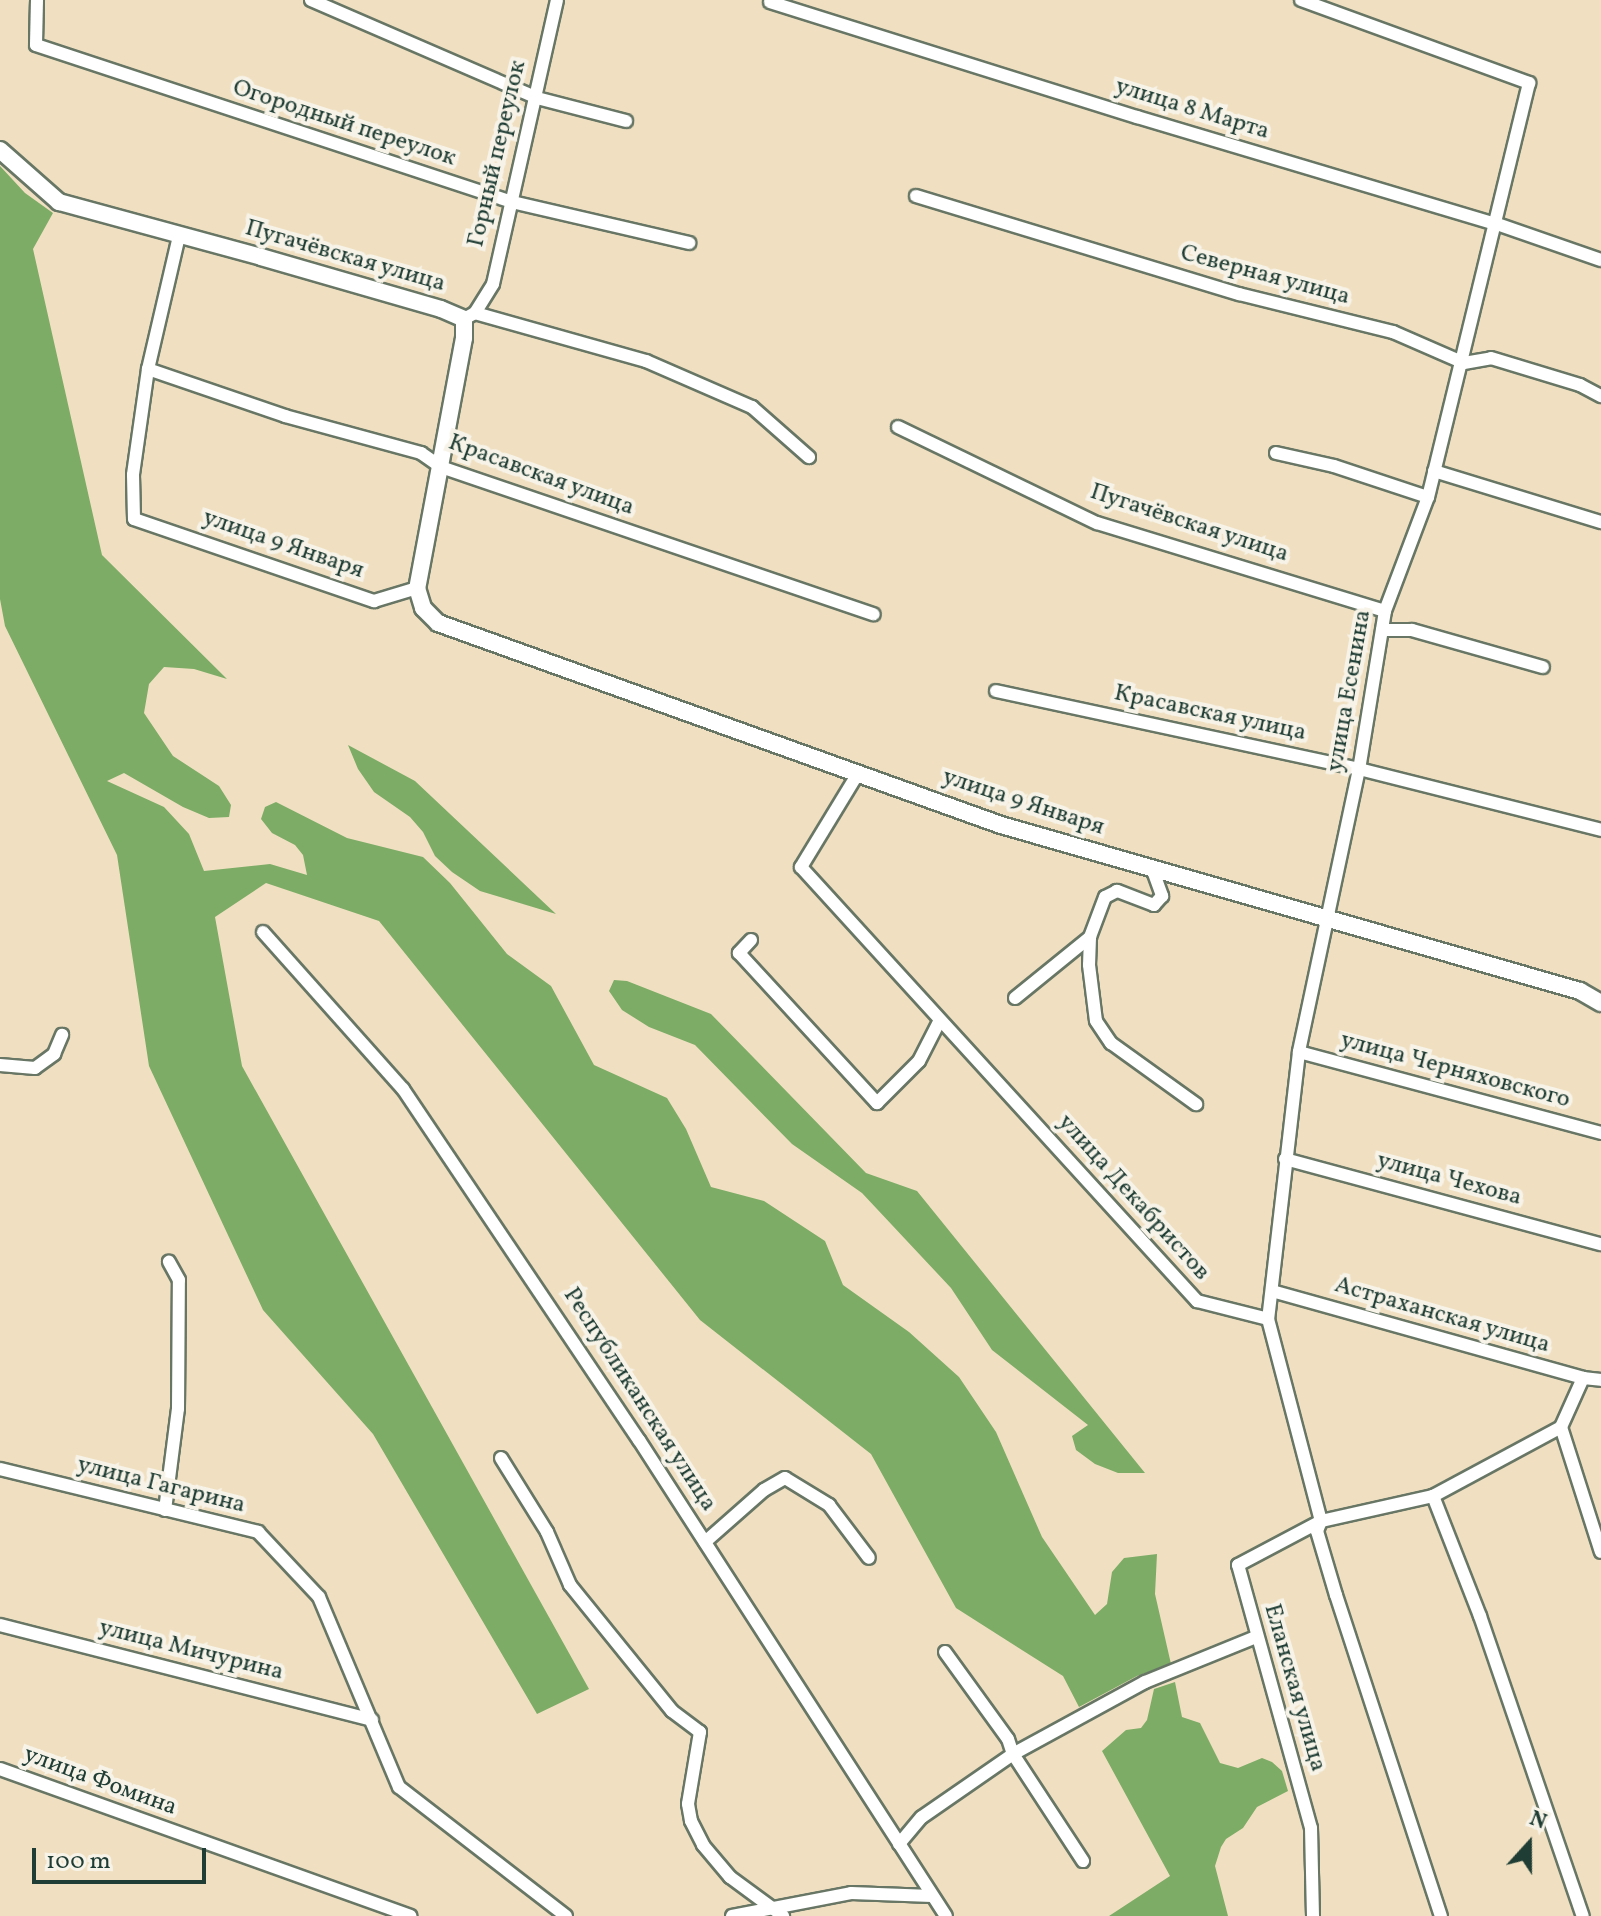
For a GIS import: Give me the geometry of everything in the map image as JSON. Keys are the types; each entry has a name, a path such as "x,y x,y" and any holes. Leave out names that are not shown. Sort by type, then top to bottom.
{"main road":[{"name":"Пугачёвская улица","path":"0,150 59,202 470,316"},
{"name":"Горный переулок","path":"417,588 470,316"},
{"name":"улица 9 Января","path":"417,588 423,608 438,623 857,775 1001,825 1580,991 1601,1003"}],"street":[{"name":"Огородный переулок","path":"37,0 36,45 512,202 689,243"},
{"path":"311,0 537,98 626,121"},
{"name":"Горный переулок","path":"470,316 493,284 557,0"},
{"name":"улица Есенина","path":"1268,1319 1299,1052 1359,769 1385,611 1428,497 1464,363 1529,83 1301,0"},
{"name":"улица 8 Марта","path":"770,2 1152,122 1497,224 1601,260"},
{"name":"Северная улица","path":"916,196 1224,290 1393,332 1464,363 1491,358 1580,385 1601,396"},
{"path":"148,369 179,236"},
{"name":"Пугачёвская улица","path":"470,316 646,361 752,407 809,457"},
{"name":"Красавская улица","path":"148,369 285,416 421,453 441,467 874,614"},
{"name":"улица 9 Января","path":"148,369 133,475 134,519 374,601 417,588"},
{"name":"Пугачёвская улица","path":"898,427 1097,523 1385,611"},
{"path":"1276,453 1334,466 1428,497"},
{"path":"1434,471 1601,522"},
{"path":"1382,630 1412,630 1543,667"},
{"name":"Красавская улица","path":"996,691 1359,769 1601,830"},
{"name":"улица Декабристов","path":"857,775 801,867 1197,1301 1268,1319"},
{"path":"1152,868 1162,896 1154,905 1117,891 1105,897 1090,937 1089,965 1096,1021 1111,1043 1196,1104"},
{"name":"Республиканская улица","path":"263,932 403,1089 534,1280 946,1916"},
{"path":"1015,998 1090,937"},
{"path":"751,940 739,953 877,1103 919,1061 940,1020"},
{"path":"0,1065 35,1068 54,1054 62,1035"},
{"name":"улица Черняховского","path":"1299,1052 1601,1133"},
{"name":"улица Чехова","path":"1285,1159 1601,1244"},
{"path":"165,1510 178,1409 179,1280 169,1262"},
{"name":"Астраханская улица","path":"1272,1291 1583,1378 1601,1380"},
{"path":"1268,1319 1321,1521 1317,1531 1441,1916"},
{"path":"1321,1521 1433,1496 1561,1427 1583,1378"},
{"path":"1561,1427 1601,1552"},
{"path":"501,1458 547,1532 570,1585 672,1711 700,1732 688,1804 691,1821 703,1845 730,1877 783,1916"},
{"name":"улица Гагарина","path":"0,1469 258,1532 319,1597 399,1787 566,1916"},
{"path":"705,1542 764,1490 785,1478 829,1505 869,1558"},
{"path":"1433,1496 1480,1616 1583,1916"},
{"name":"Еланская улица","path":"1313,1916 1311,1828 1238,1565 1321,1521"},
{"name":"улица Мичурина","path":"0,1625 372,1720"},
{"path":"899,1844 922,1817 1013,1754 1145,1682 1256,1637"},
{"path":"945,1652 1008,1739 1013,1754 1083,1861"},
{"name":"улица Фомина","path":"0,1769 411,1916"},
{"path":"732,1916 851,1893 932,1896"}],"green space":[{"path":"0,166 25,193 53,213 33,249 102,555 227,679 194,669 164,667 149,684 144,713 173,756 219,786 231,805 229,817 209,818 183,807 124,773 107,781 164,807 189,834 204,871 270,864 307,875 303,855 295,845 272,833 261,819 265,807 276,802 347,838 423,857 450,883 507,954 551,986 594,1065 667,1098 686,1129 711,1187 764,1201 825,1241 843,1285 909,1332 959,1377 996,1432 1042,1537 1095,1615 1107,1604 1112,1572 1124,1558 1157,1554 1155,1594 1171,1664 1137,1676 1079,1707 1063,1676 956,1608 871,1454 700,1320 379,921 266,883 215,917 242,1066 589,1689 537,1714 373,1434 263,1310 149,1066 117,855 5,626 0,599"},
{"path":"348,745 415,781 556,914 480,891 452,872 435,856 423,832 410,817 374,792 358,769"},
{"path":"614,980 627,981 711,1014 866,1173 917,1191 1145,1473 1118,1473 1095,1464 1076,1450 1072,1436 1088,1425 992,1350 951,1288 862,1193 792,1144 695,1045 649,1027 622,1010 609,991"},
{"path":"1175,1682 1182,1717 1200,1723 1220,1763 1238,1768 1262,1758 1272,1762 1282,1771 1288,1791 1257,1807 1243,1828 1226,1839 1221,1847 1215,1866 1228,1916 1109,1916 1170,1876 1102,1751 1126,1730 1141,1728 1147,1720 1154,1689"}]}
